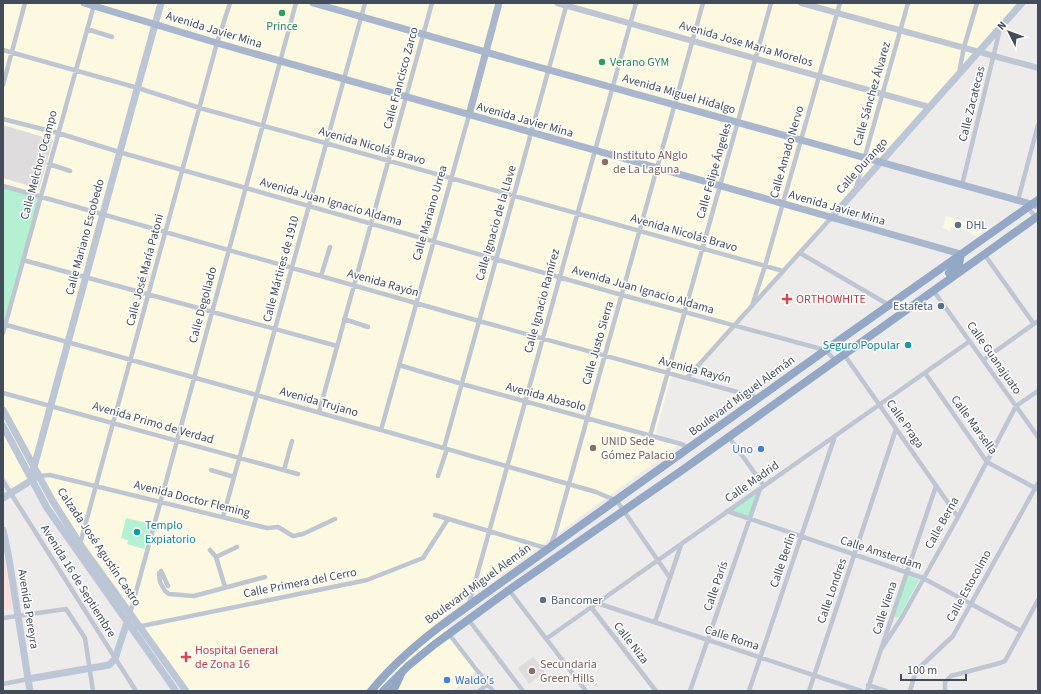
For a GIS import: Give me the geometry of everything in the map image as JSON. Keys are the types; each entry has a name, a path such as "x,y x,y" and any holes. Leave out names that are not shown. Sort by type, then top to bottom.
{"highway":[{"name":"Boulevard Miguel Alemán","path":"370,691 389,670 415,646 469,605 825,350 961,254 1034,205"},
{"name":"Boulevard Miguel Alemán","path":"383,691 401,673 449,634 508,590 624,511 933,290 1037,218"},
{"path":"933,290 959,264 961,254"},
{"path":"527,577 531,570 550,554 551,551 549,549"},
{"path":"468,620 475,606 495,592 501,582"},
{"path":"393,691 401,673"}],"main road":[{"name":"Avenida Javier Mina","path":"84,3 94,4 217,43 657,169 961,254"},
{"name":"Calle Mariano Escobedo","path":"34,467 161,3"},
{"name":"Avenida Miguel Hidalgo","path":"313,3 1034,205"},
{"name":"Calle Mariano Urrea","path":"469,115 499,3"},
{"name":"Calle Durango","path":"830,218 1022,3"},
{"name":"Calzada José Agustín Castro","path":"3,410 34,467 34,478 47,508 176,691"},
{"name":"Calzada José Agustín Castro","path":"3,426 34,478 186,691"},
{"path":"3,498 34,478"},
{"name":"Avenida Pereyra","path":"3,530 5,551 18,616 30,691"},
{"path":"28,679 106,666 115,659 130,614"}],"street":[{"path":"3,85 25,3"},
{"name":"Calle José María Patoni","path":"80,544 217,43 230,3"},
{"name":"Calle Degollado","path":"130,614 296,3"},
{"name":"Calle Mártires de 1910","path":"223,517 365,3"},
{"name":"Calle Francisco Zarco","path":"319,412 432,3"},
{"name":"Avenida Jose Maria Morelos","path":"557,3 567,4 631,24 929,107"},
{"name":"Calle Ignacio Ramírez","path":"469,605 636,3"},
{"name":"Calle Justo Sierra","path":"549,549 555,534 588,419 703,3"},
{"name":"Calle Felipe Ángeles","path":"650,436 771,3"},
{"path":"801,3 1038,68"},
{"name":"Calle Amado Nervo","path":"752,306 765,266 840,3"},
{"name":"Calle Sánchez Álvarez","path":"855,190 908,3"},
{"path":"958,74 976,3"},
{"name":"Calle Melchor Ocampo","path":"3,334 4,324 94,4"},
{"name":"Calle Ignacio de la Llave","path":"438,476 479,321 567,4"},
{"name":"Calle Zacatecas","path":"962,185 1001,28"},
{"path":"87,29 112,37"},
{"name":"Avenida Nicolás Bravo","path":"3,50 138,88 200,108 783,271"},
{"name":"Calle Mariano Urrea","path":"380,430 469,115"},
{"name":"Avenida Juan Ignacio Aldama","path":"3,119 58,133 119,152 371,224 734,326 825,350"},
{"path":"1018,200 1038,125"},
{"path":"50,164 70,171"},
{"name":"Avenida Rayón","path":"3,186 354,286 759,398"},
{"path":"1034,205 1037,218"},
{"name":"Calle Durango","path":"687,378 830,218"},
{"path":"321,276 330,247"},
{"path":"800,253 889,305"},
{"path":"983,360 1036,323 984,254"},
{"path":"23,260 211,313 337,346"},
{"name":"Calle Guanajuato","path":"933,290 1038,437"},
{"path":"344,320 368,327"},
{"name":"Avenida Trujano","path":"4,324 319,412 596,492 616,501 670,578"},
{"name":"Calle Madrid","path":"546,639 970,341"},
{"name":"Calle Praga","path":"836,343 958,517"},
{"path":"825,350 835,360"},
{"name":"Avenida Abasolo","path":"399,365 689,448"},
{"name":"Calle Marsella","path":"924,373 987,462 1037,489"},
{"path":"1016,406 1038,391"},
{"name":"Avenida Primo de Verdad","path":"3,393 298,474"},
{"name":"Calle Berna","path":"882,648 901,619 958,517 1016,406"},
{"name":"Calle Londres","path":"809,691 896,429"},
{"path":"728,436 762,487"},
{"name":"Calle Berlín","path":"749,691 835,436"},
{"path":"284,470 292,441"},
{"path":"211,470 234,477"},
{"name":"Avenida Doctor Fleming","path":"34,478 50,475 267,528 274,527 283,529 293,536 303,534 336,519"},
{"name":"Avenida 16 de Septiembre","path":"3,481 136,691"},
{"name":"Calle Estocolmo","path":"910,691 916,671 953,636 1037,489 1038,483"},
{"name":"Calle Viena","path":"867,691 936,486"},
{"name":"Calle París","path":"690,691 762,487"},
{"name":"Calle Amsterdam","path":"727,511 924,578 1021,631"},
{"path":"435,515 549,549"},
{"name":"Calle Primera del Cerro","path":"132,629 139,626 367,580 423,558 448,518"},
{"path":"655,622 681,544"},
{"path":"216,557 237,547"},
{"path":"210,550 216,557 225,587"},
{"path":"168,586 160,572 160,582 165,591 169,594 194,596 265,577"},
{"path":"508,590 586,691"},
{"path":"944,691 945,682 951,676 1005,661 1038,600"},
{"name":"Calle Roma","path":"597,603 861,691"},
{"name":"Calle Niza","path":"591,607 656,691"},
{"path":"3,618 66,609 84,638 93,691"},
{"path":"468,620 523,691"},
{"path":"449,634 493,691"},
{"path":"3,684 28,679"},
{"path":"479,691 488,684"},
{"path":"868,685 886,691"}],"shaded area":[{"path":"3,3 1024,3 691,378 672,373 655,436 681,443 440,620 479,668 453,691 190,691 37,481 16,492 3,474"},
{"path":"3,125 53,140 39,189 3,178"},
{"path":"946,216 986,228 977,236 971,234 969,231 955,227 951,228 950,231 943,228"},
{"path":"4,555 12,608 3,610 3,556"},
{"name":"Secundaria Green Hills","path":"533,657 545,672 529,684 518,668"}],"green space":[{"path":"3,186 40,196 6,325 3,324"},
{"path":"760,490 749,520 728,512"},
{"path":"126,518 152,524 144,549 127,544 128,540 121,538"},
{"path":"907,576 919,580 899,617 895,618 894,616"}],"place":[{"name":"Prince","path":"282,13"},
{"name":"Verano GYM","path":"602,62"},
{"name":"Instituto ANglo de La Laguna","path":"605,162"},
{"name":"DHL","path":"958,225"},
{"name":"ORTHOWHITE","path":"787,299"},
{"name":"Estafeta","path":"941,306"},
{"name":"Seguro Popular","path":"908,345"},
{"name":"UNID Sede Gómez Palacio","path":"593,448"},
{"name":"Uno","path":"761,449"},
{"name":"Templo Expiatorio","path":"137,532"},
{"name":"Bancomer","path":"543,600"},
{"name":"Hospital General de Zona 16","path":"186,657"},
{"name":"Secundaria Green Hills","path":"532,671"},
{"name":"Waldo's","path":"447,680"}]}
